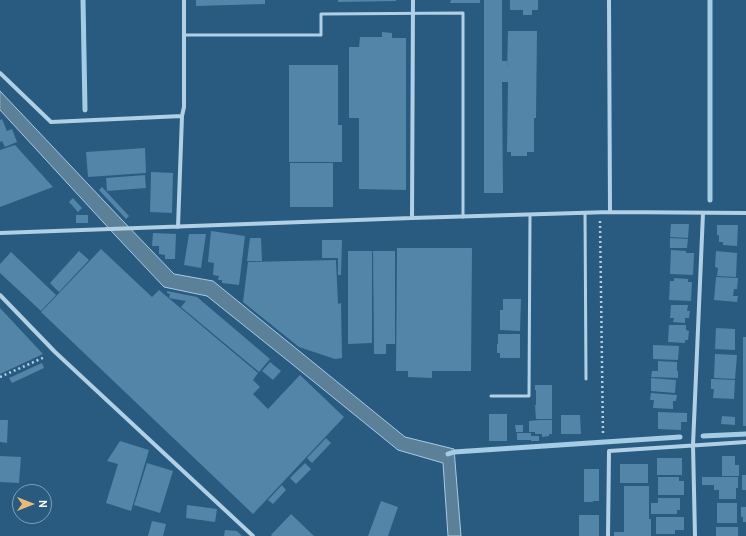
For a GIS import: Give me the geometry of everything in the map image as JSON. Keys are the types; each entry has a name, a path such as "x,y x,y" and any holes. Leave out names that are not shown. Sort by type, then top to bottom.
{"street":[{"path":"178,227 182,116 184,107 184,0"},
{"path":"412,218 413,0"},
{"path":"609,0 610,212"},
{"path":"0,73 52,122 182,116"},
{"path":"0,233 610,212 746,213"},
{"path":"695,536 693,445 704,213"},
{"path":"0,295 55,352 253,536"},
{"path":"608,536 608,451 746,442"}],"lane":[{"path":"184,36 321,35 321,14 462,13 463,217"},
{"path":"585,213 586,379"},
{"path":"491,396 529,396 530,215"}],"path":[{"path":"600,213 603,435"},
{"path":"0,377 55,352"}],"water":[{"path":"0,91 174,274 213,281 405,437 454,449 461,536 448,536 443,463 398,450 207,296 164,287 0,110"}],"building":[{"path":"196,0 265,0 265,4 196,6"},
{"path":"338,0 396,0 396,1 338,2"},
{"path":"451,0 480,0 480,3 450,3"},
{"path":"484,0 502,0 502,61 507,61 507,70 508,31 537,31 534,152 527,152 527,156 511,156 511,152 507,152 508,82 502,82 503,193 484,193"},
{"path":"510,0 538,0 538,10 532,10 532,15 523,15 523,10 510,10"},
{"path":"382,32 392,33 392,38 406,38 406,190 359,189 359,118 349,118 349,47 359,47 360,37 382,37"},
{"path":"289,65 338,65 338,125 342,125 342,162 289,162"},
{"path":"2,119 7,131 12,129 17,142 5,147 2,141 0,142 0,120"},
{"path":"15,145 53,187 0,207 0,150"},
{"path":"145,148 146,173 88,177 86,152"},
{"path":"290,163 333,163 333,207 290,207"},
{"path":"151,172 173,173 172,213 150,212"},
{"path":"145,175 146,188 107,191 106,178"},
{"path":"102,187 129,216 126,219 99,190"},
{"path":"73,198 82,208 78,212 69,202"},
{"path":"76,215 88,215 88,223 76,223"},
{"path":"671,224 689,224 688,238 670,237"},
{"path":"717,225 738,225 737,246 723,245 723,242 719,242"},
{"path":"211,231 245,236 239,285 222,283 222,280 218,280 219,276 213,275 214,263 208,262"},
{"path":"153,233 176,234 175,259 165,259 165,255 159,254 159,246 152,246"},
{"path":"189,234 206,234 201,268 184,265"},
{"path":"250,238 261,238 262,261 247,261"},
{"path":"670,238 688,239 687,248 670,248"},
{"path":"322,240 342,240 341,275 338,275 338,258 322,258"},
{"path":"397,248 472,248 471,371 432,371 432,378 408,377 408,371 396,371"},
{"path":"101,249 152,297 159,290 258,373 253,380 260,387 253,394 268,409 300,375 344,417 253,514 41,312"},
{"path":"671,250 694,253 693,275 670,274"},
{"path":"79,251 89,260 59,292 50,283"},
{"path":"348,251 372,251 372,343 348,344"},
{"path":"373,251 395,251 395,344 386,344 386,354 374,354"},
{"path":"716,251 737,253 736,277 717,276 718,268 715,267"},
{"path":"11,252 56,295 41,311 0,273 0,264"},
{"path":"336,260 338,304 341,303 342,358 335,359 299,347 243,302 248,262"},
{"path":"716,277 738,278 737,289 734,289 733,296 738,296 737,302 714,300"},
{"path":"674,278 688,279 688,282 692,282 691,301 669,300 670,281 674,281"},
{"path":"167,291 197,297 270,359 259,372 181,307 186,301 169,298 170,294 167,293"},
{"path":"503,299 521,299 520,331 500,330 500,310 503,310"},
{"path":"671,305 688,305 687,311 690,311 689,318 685,318 685,323 673,322 674,318 670,318"},
{"path":"0,308 43,354 0,374"},
{"path":"669,325 686,325 686,330 689,331 688,340 685,340 685,343 668,342"},
{"path":"716,328 735,329 735,350 715,349"},
{"path":"498,334 520,334 520,358 500,358 500,353 497,353"},
{"path":"743,337 746,337 746,426 743,426"},
{"path":"653,345 679,346 678,360 653,359"},
{"path":"715,354 737,355 735,379 714,378"},
{"path":"658,361 677,362 678,378 651,377 652,371 658,371"},
{"path":"270,362 281,371 273,380 262,371"},
{"path":"42,363 44,368 12,383 9,378"},
{"path":"651,378 676,380 675,393 651,391"},
{"path":"711,379 735,380 734,399 713,398 714,389 711,389"},
{"path":"535,385 552,385 552,419 536,419"},
{"path":"651,393 677,395 676,401 673,401 673,409 653,408 654,400 650,400"},
{"path":"658,412 687,413 687,422 681,422 681,430 658,429"},
{"path":"489,414 507,414 507,441 489,441"},
{"path":"561,415 580,415 581,434 561,434"},
{"path":"722,416 735,417 735,425 721,424"},
{"path":"0,420 8,420 7,443 0,442"},
{"path":"552,420 552,434 542,437 542,434 529,432 529,421"},
{"path":"515,425 523,425 523,432 516,432"},
{"path":"517,433 531,433 531,436 539,436 539,441 517,440"},
{"path":"326,438 331,443 312,463 307,458"},
{"path":"120,441 149,450 131,511 106,503 118,464 107,461"},
{"path":"0,456 21,457 19,483 0,482"},
{"path":"722,456 735,456 735,465 739,465 739,476 722,476"},
{"path":"657,458 682,458 682,475 657,475"},
{"path":"147,463 173,471 160,513 134,505"},
{"path":"305,463 311,469 296,484 290,478"},
{"path":"620,464 648,464 648,483 620,483"},
{"path":"584,469 599,469 599,501 584,502"},
{"path":"742,475 746,475 746,490 742,490"},
{"path":"658,477 679,477 679,481 684,481 684,495 658,495"},
{"path":"702,477 738,477 736,499 719,499 719,490 714,490 714,485 702,485"},
{"path":"282,485 286,490 273,504 268,500"},
{"path":"624,486 649,486 649,519 624,519"},
{"path":"658,498 680,498 680,510 677,510 677,514 651,514 651,503 658,503"},
{"path":"381,501 398,507 388,536 368,536"},
{"path":"717,503 737,503 737,523 717,523"},
{"path":"187,505 217,509 215,522 186,518"},
{"path":"741,507 746,507 746,522 743,522 743,517 741,517"},
{"path":"291,514 314,536 272,536 271,535"},
{"path":"579,515 599,515 599,536 579,536"},
{"path":"656,517 684,517 684,530 675,530 675,534 656,534"},
{"path":"624,519 651,519 651,536 614,536 614,532 624,532"},
{"path":"152,521 166,524 163,536 148,536"},
{"path":"716,527 738,527 738,536 716,536"},
{"path":"225,530 237,531 242,536 224,536"}],"waterway":[{"path":"83,0 85,110"},
{"path":"710,0 710,200"},
{"path":"703,436 746,434"},
{"path":"448,454 454,452 680,437"}]}
